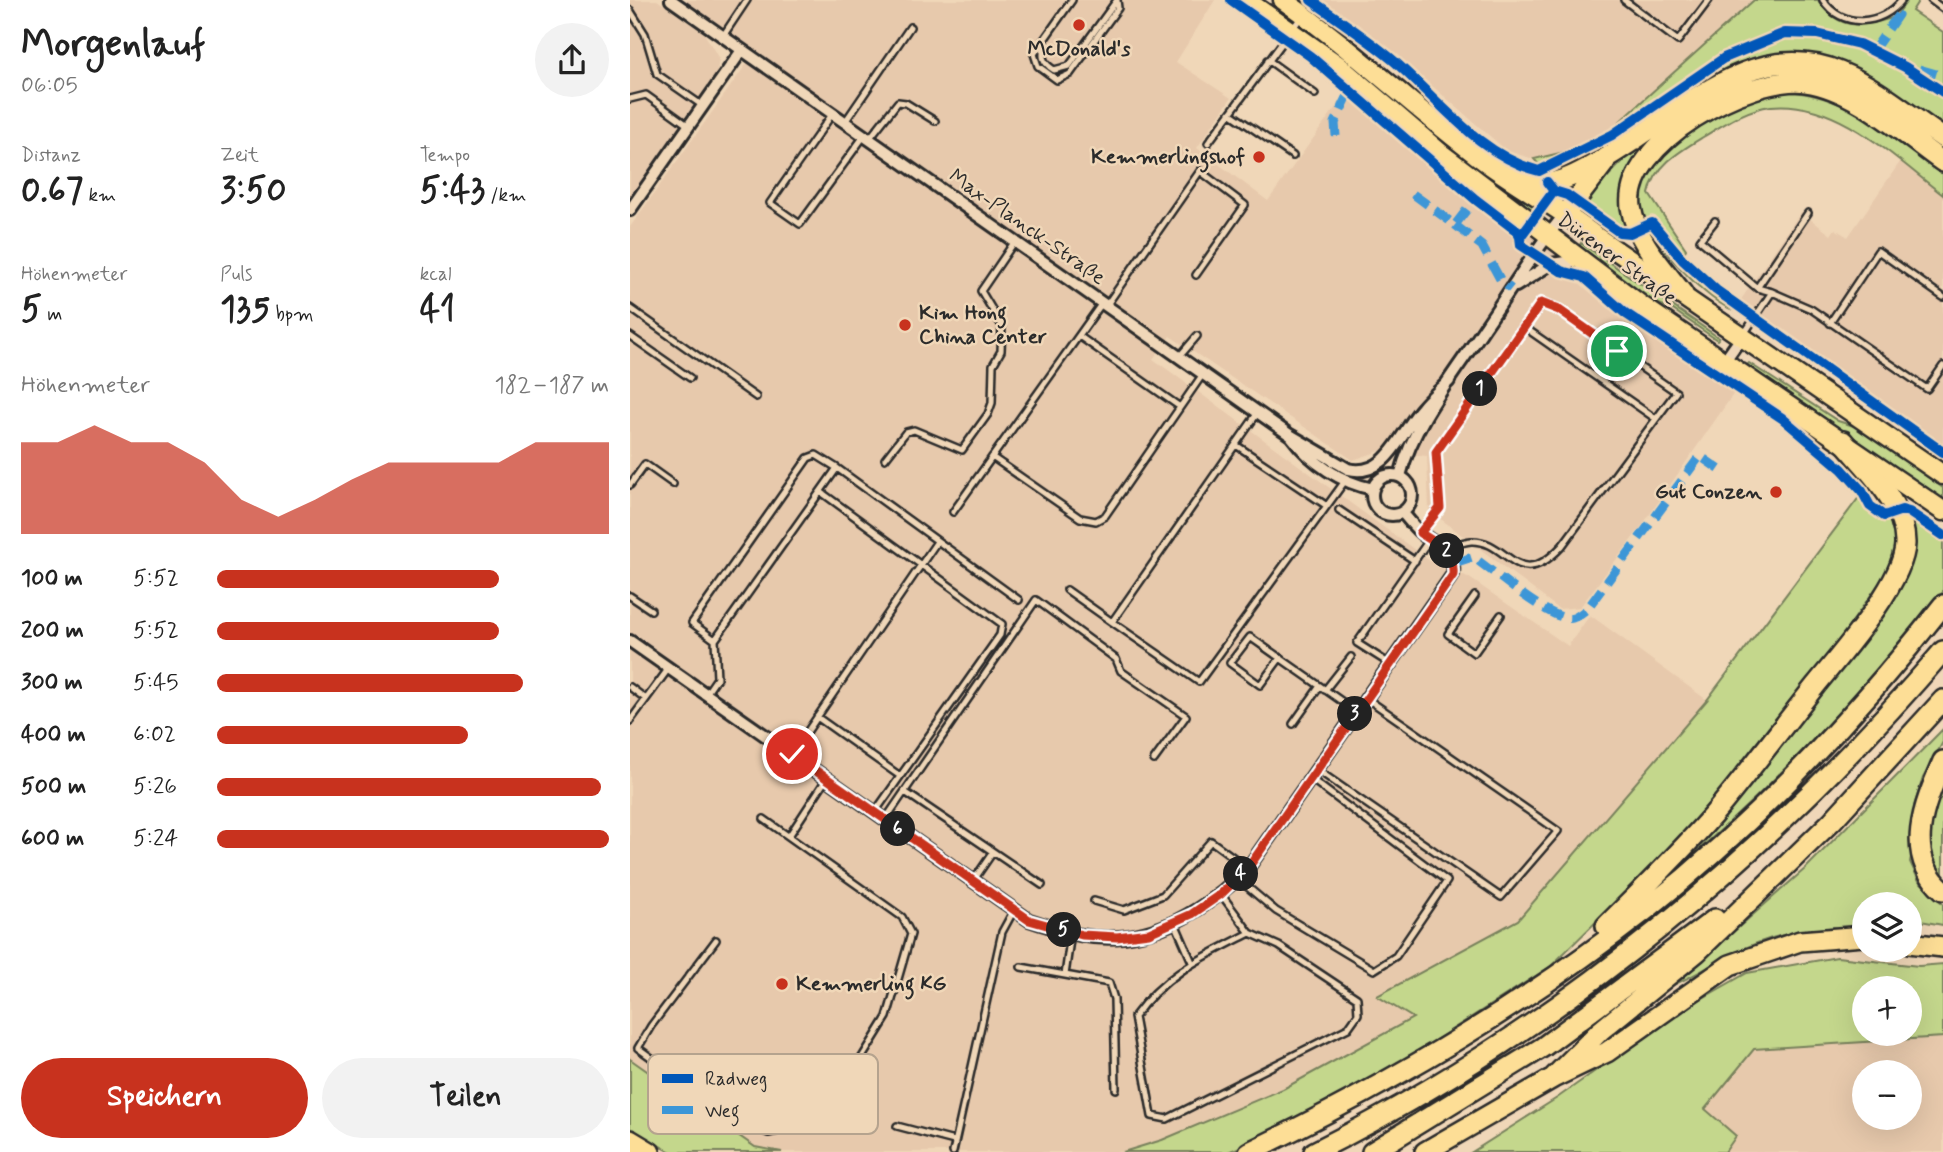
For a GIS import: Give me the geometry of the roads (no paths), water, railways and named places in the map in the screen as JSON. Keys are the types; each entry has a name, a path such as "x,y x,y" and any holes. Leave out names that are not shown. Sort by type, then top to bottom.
{"highway":[{"path":"1507,175 1548,183 1567,178 1610,156 1708,89 1770,64 1813,64 1840,71 1872,89 1943,138"},
{"path":"1683,293 1649,250 1638,230 1631,207 1633,185 1637,171 1651,150 1724,102 1776,83 1805,82 1824,87 1864,107 1943,162"},
{"path":"1566,213 1610,156"},
{"path":"1560,970 1651,883 1713,815 1848,645 1895,576 1904,551 1902,525 1886,494 1843,441"},
{"path":"1249,1152 1400,1073 1560,970 1645,910 1760,809 1877,684 1943,606"},
{"path":"1314,1152 1375,1120 1495,1049 1648,939 1721,879 1807,800 1943,651"},
{"path":"1553,1078 1600,1031 1697,952 1905,745 1943,700"},
{"path":"1943,761 1921,820 1919,844 1923,862 1943,890"},
{"path":"1372,1152 1444,1111 1554,1040 1657,965 1789,862"},
{"path":"1425,1152 1553,1078 1607,1052 1711,976 1750,956 1800,941 1852,937"},
{"path":"1922,945 1943,947"},
{"path":"630,1140 650,1152"}],"main road":[{"name":"Dürener Straße","path":"1246,0 1338,65 1443,155 1580,260 1723,363 1843,441 1943,511"},
{"name":"Dürener Straße","path":"1283,0 1297,7 1369,64 1479,157 1683,293 1943,475"}],"street":[{"name":"Max-Planck-Straße","path":"671,0 1290,435 1348,468 1369,470 1388,455 1422,408 1449,381"},
{"path":"630,210 742,50"},
{"name":"Max-Planck-Straße","path":"1399,476 1405,456 1449,381 1546,235 1566,213"},
{"name":"Max-Planck-Straße","path":"1511,289 1551,264 1580,260"},
{"path":"1723,363 1743,335"},
{"name":"Max-Planck-Straße","path":"1290,435 1303,452 1345,481 1373,489"},
{"path":"1399,476 1409,484 1412,493 1410,505 1402,512 1388,514 1380,510 1373,498 1373,489 1383,477 1399,476"},
{"path":"630,641 1029,920 1071,932 1117,937 1149,933 1175,922 1221,894 1248,868 1453,575 1454,564 1444,548 1425,536 1402,512"}],"lane":[{"path":"723,36 747,0"},
{"path":"1072,0 1034,54 1034,62 1057,80 1070,74 1118,8 1117,0"},
{"path":"1045,37 1042,52 1044,62 1054,70 1069,66 1117,0"},
{"path":"1623,0 1678,41 1709,0"},
{"path":"1823,0 1837,16 1853,21 1889,14 1902,0"},
{"path":"1931,0 1943,9"},
{"path":"1208,142 1290,30 1297,7"},
{"path":"630,10 645,34 657,74 703,106"},
{"path":"845,122 910,27"},
{"path":"1268,60 1315,94"},
{"path":"630,99 646,95 689,126"},
{"path":"833,113 770,203 800,224 867,137 898,102 906,103 935,121"},
{"path":"1230,113 1293,156"},
{"path":"953,512 1200,171 1245,205 1196,275"},
{"path":"1758,288 1808,213"},
{"path":"1715,221 1700,240 1758,288 1811,309 1927,389 1943,366"},
{"path":"885,459 906,432 914,430 962,450 988,414 992,403 993,365 1001,351 1002,326 981,291 1015,241"},
{"path":"1830,323 1878,251 1943,297"},
{"path":"1743,335 1772,292"},
{"path":"1390,664 1357,643 1415,561 1440,508 1436,452 1541,303 1559,310 1676,393 1562,546 1544,562 1530,566 1514,564 1488,546 1471,541 1444,548"},
{"path":"630,309 755,397"},
{"path":"1524,327 1656,419"},
{"path":"1079,336 1180,407"},
{"path":"1179,357 1197,336"},
{"path":"630,337 690,378"},
{"path":"992,457 1080,518 1096,521 1104,516 1203,374"},
{"path":"1112,622 1259,411"},
{"path":"1236,444 1327,506"},
{"path":"715,640 692,623 808,458 816,455 1019,600"},
{"path":"630,485 645,464 673,484"},
{"path":"706,694 717,678 715,640 837,468"},
{"path":"1067,590 1199,682 1345,481"},
{"path":"821,492 921,564 931,575 1002,624 1000,635 874,812"},
{"path":"1339,510 1415,561"},
{"path":"792,754 936,542"},
{"path":"630,596 650,610"},
{"path":"1475,596 1448,634 1474,653 1500,615"},
{"path":"885,820 1037,600 1116,659 1121,671 1186,716 1154,760"},
{"path":"1280,658 1260,685 1230,663 1250,637 1323,688 1357,712"},
{"path":"1293,724 1351,657"},
{"path":"630,721 669,668"},
{"path":"630,687 646,699"},
{"path":"1313,774 1501,897 1559,831 1366,698"},
{"path":"817,718 900,776"},
{"path":"1237,878 1276,911 1374,970 1396,956 1447,881 1313,774"},
{"path":"789,836 827,778"},
{"path":"905,792 1042,885"},
{"path":"764,819 902,916 911,934 887,1017 864,1054"},
{"path":"1094,901 1124,910 1163,895 1211,841 1248,868"},
{"path":"973,881 993,852"},
{"path":"1221,894 1250,933 1279,946 1357,998 1358,1014 1349,1028 1167,1119 1152,1116 1133,1017 1152,992 1192,962 1250,933"},
{"path":"953,1152 1002,932 1014,910"},
{"path":"1175,922 1192,962"},
{"path":"1065,975 1071,932"},
{"path":"648,1055 638,1048 651,1026 716,940"},
{"path":"1021,967 1109,983 1114,999 1116,1089"},
{"path":"897,1126 954,1141"}],"place":[{"name":"McDonald's","path":"1079,25"},
{"name":"Kemmerlingshof","path":"1259,157"},
{"name":"Kim Hong China Center","path":"905,325"},
{"name":"Gut Conzen","path":"1776,492"},
{"name":"Kemmerling KG","path":"782,984"}]}
